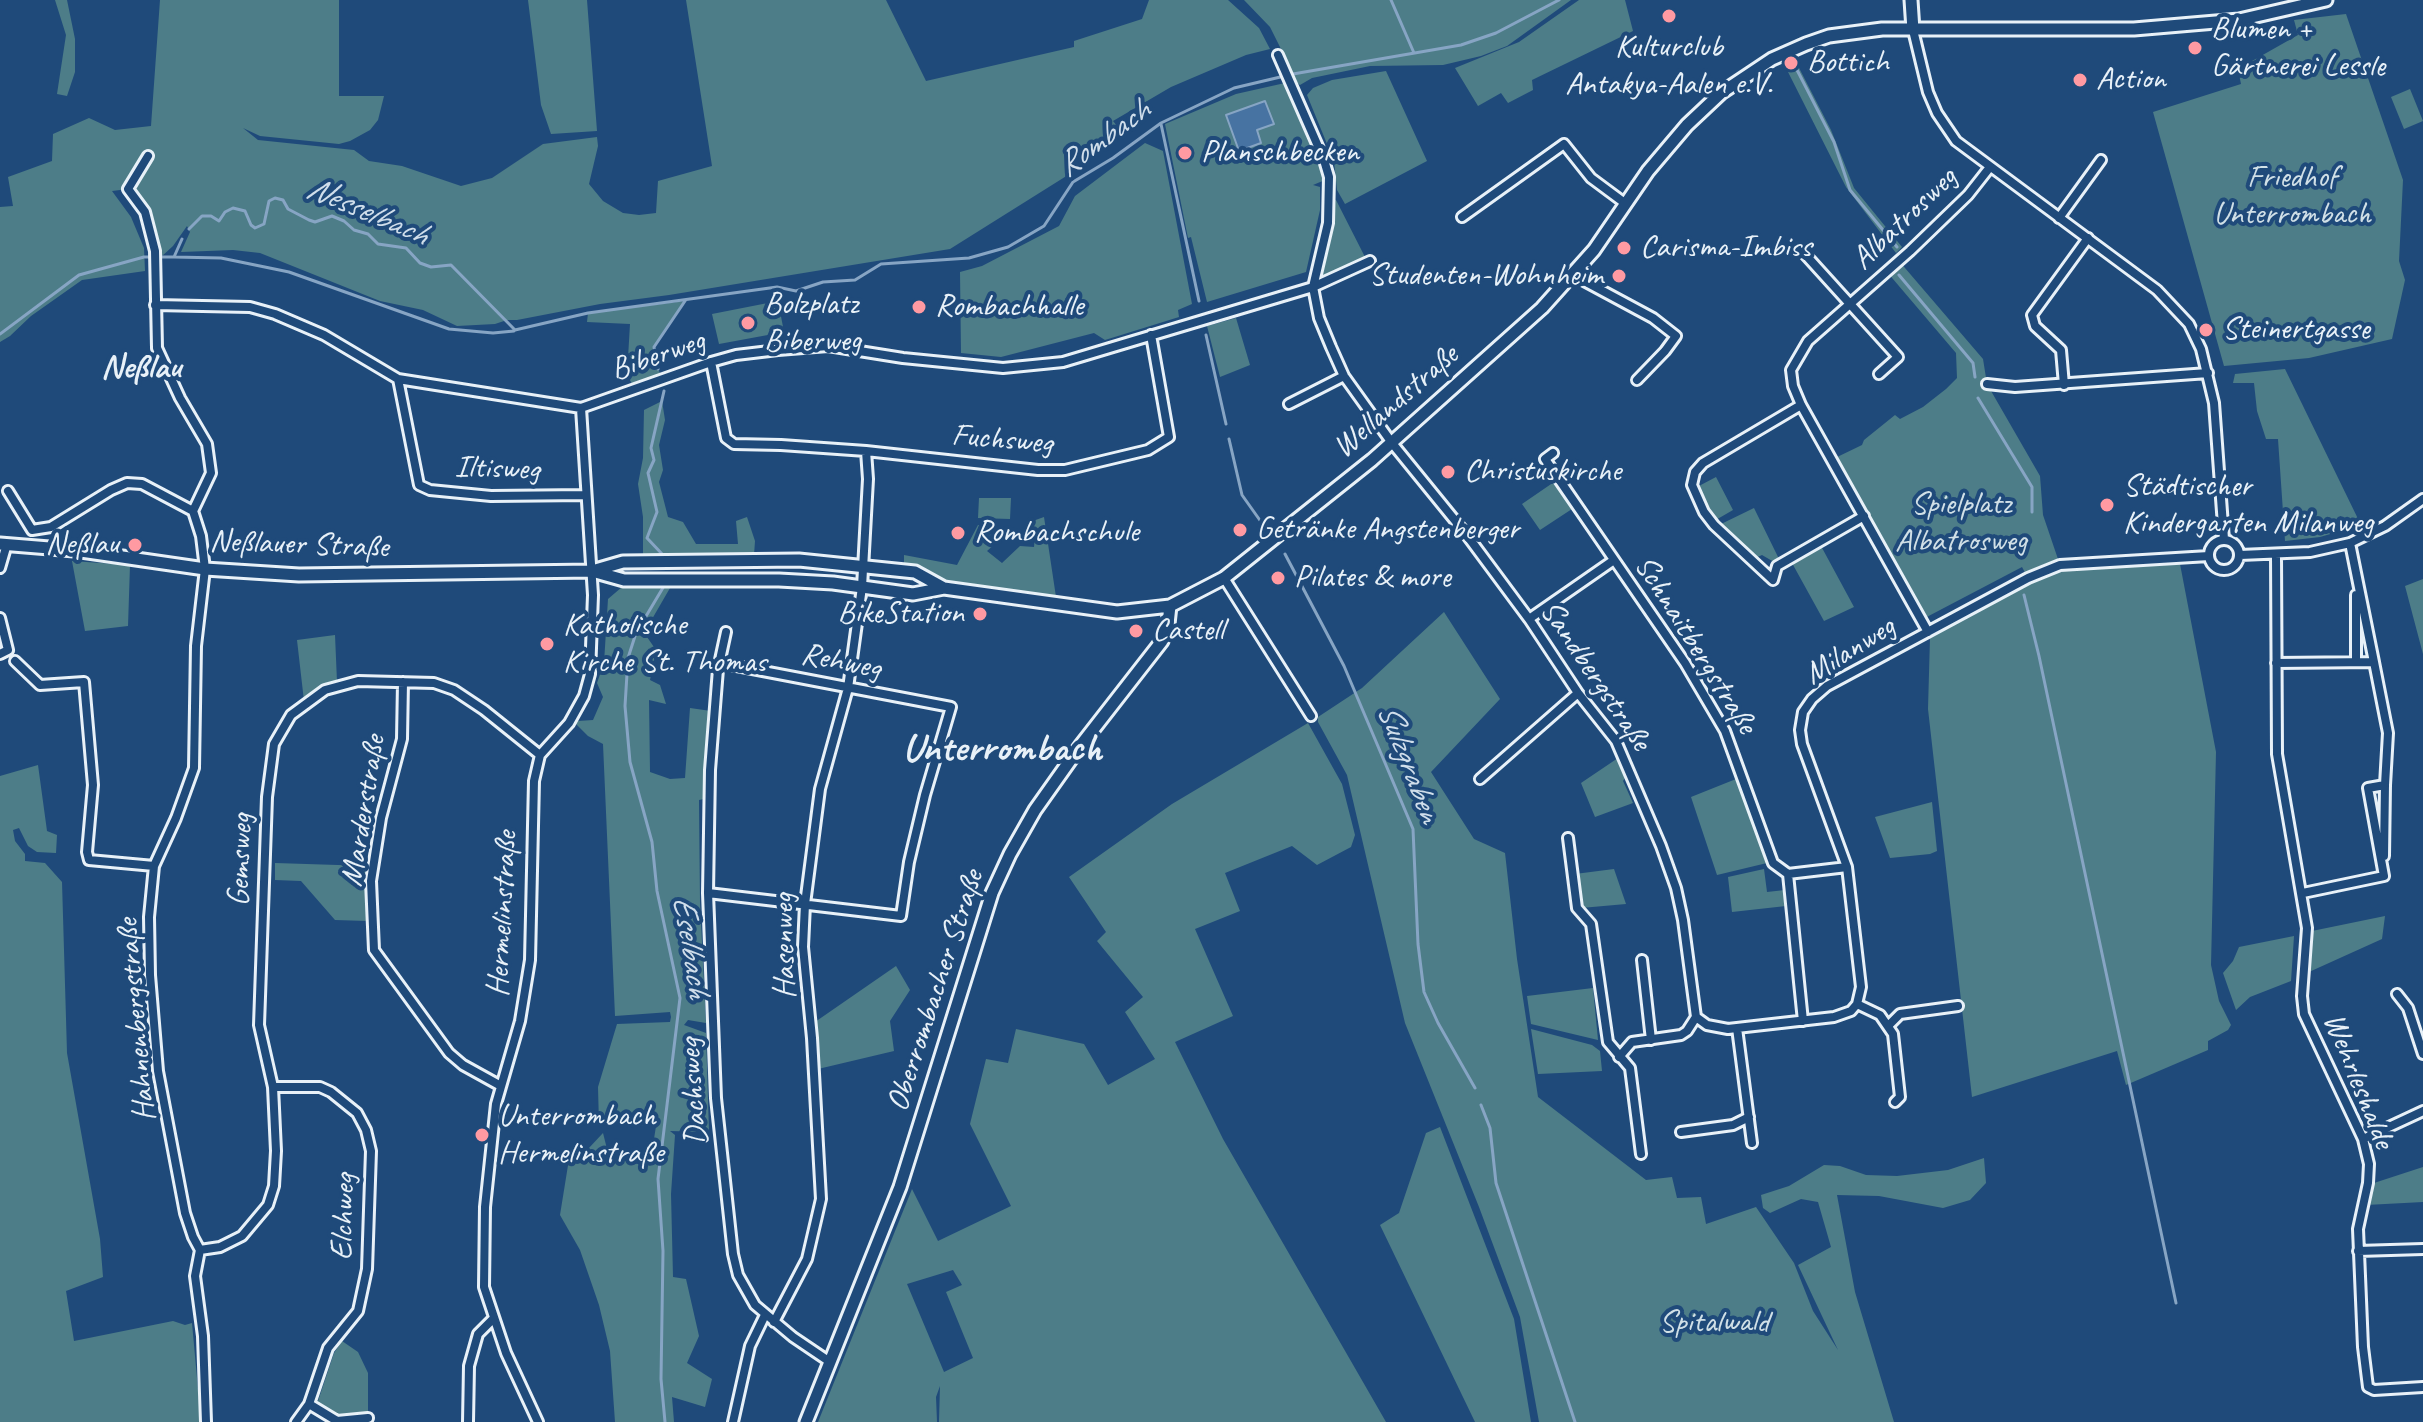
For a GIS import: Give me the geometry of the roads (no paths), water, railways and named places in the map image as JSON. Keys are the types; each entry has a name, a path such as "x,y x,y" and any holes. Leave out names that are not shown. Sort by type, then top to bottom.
{"main road":[{"path":"1911,0 1913,30"},
{"name":"Wellandstraße","path":"1170,606 1224,578 1392,443 1542,308 1594,250 1660,156 1704,108 1739,79 1772,59 1829,36 1882,29 2104,30 2198,25 2239,20 2326,0"},
{"name":"Neßlauer Straße","path":"3,544 74,550 205,569 367,576 592,571 623,562 799,560 915,572 944,588"},
{"name":"Neßlauer Straße","path":"592,571 624,580 779,580 913,594 944,588 1117,612 1170,606"},
{"name":"Oberrombacher Straße","path":"806,1422 900,1187 986,907 998,880 1035,810 1081,745 1152,657 1168,624 1170,606"}],"street":[{"path":"1913,30 1920,67 1937,113 1956,141 2088,238 2172,304 2189,324 2201,349 2214,403 2224,539"},
{"path":"1278,55 1329,177 1328,223 1313,287"},
{"path":"1462,217 1564,144 1591,178 1626,204"},
{"path":"8,491 32,530 51,527 127,483 142,484 193,511 211,473 207,444 180,398 157,348 155,255 145,212 128,189 148,156"},
{"path":"2059,218 2101,160"},
{"name":"Albatrosweg","path":"1928,632 1801,405 1793,386 1791,370 1808,341 1968,195 1990,167"},
{"path":"2064,385 2061,350 2035,326 2032,315 2088,238"},
{"name":"Albatrosweg","path":"1803,252 1898,357 1879,374"},
{"name":"Biberweg","path":"155,305 250,307 324,335 398,379 581,408 736,355 828,346 903,358 1003,368 1063,362 1313,287 1370,261"},
{"path":"1573,275 1653,318 1676,336 1637,380"},
{"name":"Sandbergstraße","path":"1313,287 1319,318 1344,376 1392,443 1466,534 1529,619 1578,693 1616,741 1661,846 1683,920 1696,1017"},
{"name":"Fuchsweg","path":"711,362 726,438 734,444 866,451 1038,470 1065,470 1148,450 1169,437 1151,335"},
{"path":"1987,384 2001,387 2064,385 2208,373"},
{"path":"1289,404 1344,376"},
{"name":"Iltisweg","path":"398,379 419,485 430,490 491,496 586,495"},
{"path":"1801,405 1703,463 1695,472 1692,485 1704,512 1773,580 1777,566 1864,516"},
{"path":"540,755 569,723 584,696 590,674 592,571 581,408"},
{"path":"865,566 866,451"},
{"name":"Schnaitbergstraße","path":"1553,453 1545,459 1685,663 1725,731 1773,863 1788,874 1803,1021"},
{"path":"2240,555 2276,555 2350,543 2385,526 2423,499"},
{"name":"Hahnenbergstraße","path":"193,511 201,536 205,569 196,646 194,768 154,866 149,917 158,1071 185,1213 200,1250 195,1276 203,1336 206,1422"},
{"path":"2224,539 2237,545 2240,555 2235,567 2226,570 2216,568 2209,556 2211,546 2224,539"},
{"path":"2350,543 2388,733 2384,876"},
{"name":"Neßlauer Straße","path":"0,568 3,544"},
{"name":"Wehrleshalde","path":"2276,555 2277,754 2307,928 2302,996 2304,1014 2363,1139 2369,1164 2358,1229 2363,1347 2368,1387 2374,1390 2423,1387"},
{"name":"Milanweg","path":"1857,1004 1861,987 1847,867 1802,744 1800,730 1803,712 1812,699 1827,686 2034,575 2060,565 2209,556"},
{"path":"1529,619 1614,560"},
{"name":"Hasenweg","path":"774,1322 807,1259 821,1199 812,1038 803,947 805,904 820,789 848,688 865,566"},
{"path":"2356,574 2356,662"},
{"path":"1224,578 1311,716"},
{"path":"0,618 8,650 0,654"},
{"name":"Dachsweg","path":"726,632 718,669 710,770 708,893 716,1098 733,1254 746,1291 765,1315 830,1362"},
{"path":"15,661 40,685 84,682 93,785 87,852 89,860 154,866"},
{"path":"2276,663 2374,662"},
{"name":"Rehweg","path":"721,663 951,707 925,795 909,862 901,916 805,904"},
{"name":"Gemsweg","path":"200,1250 220,1247 242,1236 268,1205 274,1186 273,1087 259,1025 267,797 274,744 291,715 325,690 358,681 434,683 454,690 484,710 540,755"},
{"name":"Marderstraße","path":"403,682 402,739 381,818 371,881 374,950 449,1053 463,1065 501,1086"},
{"path":"1480,779 1578,693"},
{"name":"Hermelinstraße","path":"538,1422 506,1353 484,1287 485,1207 490,1152 501,1086 520,1021 529,971 532,810 540,755"},
{"path":"2384,876 2368,788 2385,785"},
{"path":"1568,838 1577,908 1591,924 1608,1042 1630,1068 1641,1154"},
{"path":"1788,874 1847,867"},
{"path":"2303,893 2384,876"},
{"path":"708,893 805,904"},
{"path":"1642,960 1651,1040"},
{"path":"2397,994 2408,1008 2423,1054"},
{"path":"1619,1057 1632,1042 1681,1035 1696,1017 1717,1029 1737,1028 1843,1016 1857,1004 1880,1015 1893,1034 1900,1097 1895,1102"},
{"path":"1889,1025 1900,1014 1958,1006"},
{"path":"1737,1028 1752,1143"},
{"name":"Elchweg","path":"273,1087 320,1087 331,1092 357,1113 366,1130 371,1151 370,1228 365,1285 358,1311 328,1348 309,1404 296,1422"},
{"path":"2363,1139 2423,1111"},
{"path":"1681,1132 1733,1125 1749,1117"},
{"path":"2358,1251 2423,1249"},
{"path":"733,1422 750,1346 765,1315"},
{"path":"468,1422 469,1366 478,1334 494,1318"},
{"path":"309,1404 337,1422 368,1418"}],"water":[{"path":"1265,101 1274,124 1257,130 1261,143 1239,151 1226,115"}],"waterway":[{"path":"1391,0 1414,53"},
{"name":"Rombach","path":"189,229 202,216 211,216 219,221 225,212 233,208 245,211 255,228 264,224 269,201 275,198 283,200 288,209 309,220 315,222 332,216 354,230 368,234 378,244 406,248 420,263 431,267 451,265 515,330 588,313 777,287 796,291 823,282 855,280 881,264 969,258 1008,247 1044,226 1073,182 1161,123 1234,88 1293,74 1461,45 1496,33 1559,0"},
{"path":"1795,66 1834,142 1850,190 1897,247"},
{"name":"Sulzgraben","path":"1161,124 1199,301"},
{"name":"Nesselbach","path":"0,334 79,275 144,257 174,257 182,239"},
{"path":"174,257 221,258 289,272 449,329 493,333 514,331"},
{"path":"1899,275 1973,363 1975,377"},
{"name":"Eselbach","path":"658,369 654,347 685,301"},
{"name":"Sulzgraben","path":"1206,335 1226,424"},
{"name":"Eselbach","path":"663,555 647,538 657,512 648,473 654,460 651,448 664,391"},
{"path":"1978,398 2032,487 2032,512"},
{"name":"Sulzgraben","path":"1229,439 1242,495 1264,526"},
{"name":"Sulzgraben","path":"1285,554 1344,666 1413,829 1418,944 1424,992 1475,1088"},
{"name":"Eselbach","path":"664,586 636,633 628,658 625,706 630,762 652,842 657,891 680,998 658,1179 663,1251 661,1379 665,1422"},
{"path":"2024,595 2176,1303"},
{"name":"Sulzgraben","path":"1481,1105 1490,1128 1496,1183 1575,1422"}],"place":[{"name":"Kulturclub Antakya-Aalen e.V.","path":"1669,16"},
{"name":"Blumen + Gärtnerei Lessle","path":"2195,48"},
{"name":"Bottich","path":"1791,63"},
{"name":"Action","path":"2080,80"},
{"name":"Planschbecken","path":"1185,153"},
{"name":"Carisma-Imbiss","path":"1624,248"},
{"name":"Studenten-Wohnheim","path":"1619,276"},
{"name":"Rombachhalle","path":"919,307"},
{"name":"Bolzplatz Biberweg","path":"748,323"},
{"name":"Steinertgasse","path":"2206,330"},
{"name":"Christuskirche","path":"1448,472"},
{"name":"Städtischer Kindergarten Milanweg","path":"2107,505"},
{"name":"Getränke Angstenberger","path":"1240,530"},
{"name":"Rombachschule","path":"958,533"},
{"name":"Neßlau","path":"135,545"},
{"name":"Pilates & more","path":"1278,578"},
{"name":"BikeStation","path":"980,614"},
{"name":"Castell","path":"1136,631"},
{"name":"Katholische Kirche St. Thomas","path":"547,644"},
{"name":"Unterrombach Hermelinstraße","path":"482,1135"}],"district":[{"name":"Neßlau","path":"141,368"},
{"name":"Unterrombach","path":"1002,750"}],"park label":[{"name":"Friedhof Unterrombach","path":"2292,196"},
{"name":"Spielplatz Albatrosweg","path":"1961,524"},
{"name":"Spitalwald","path":"1714,1323"}]}
